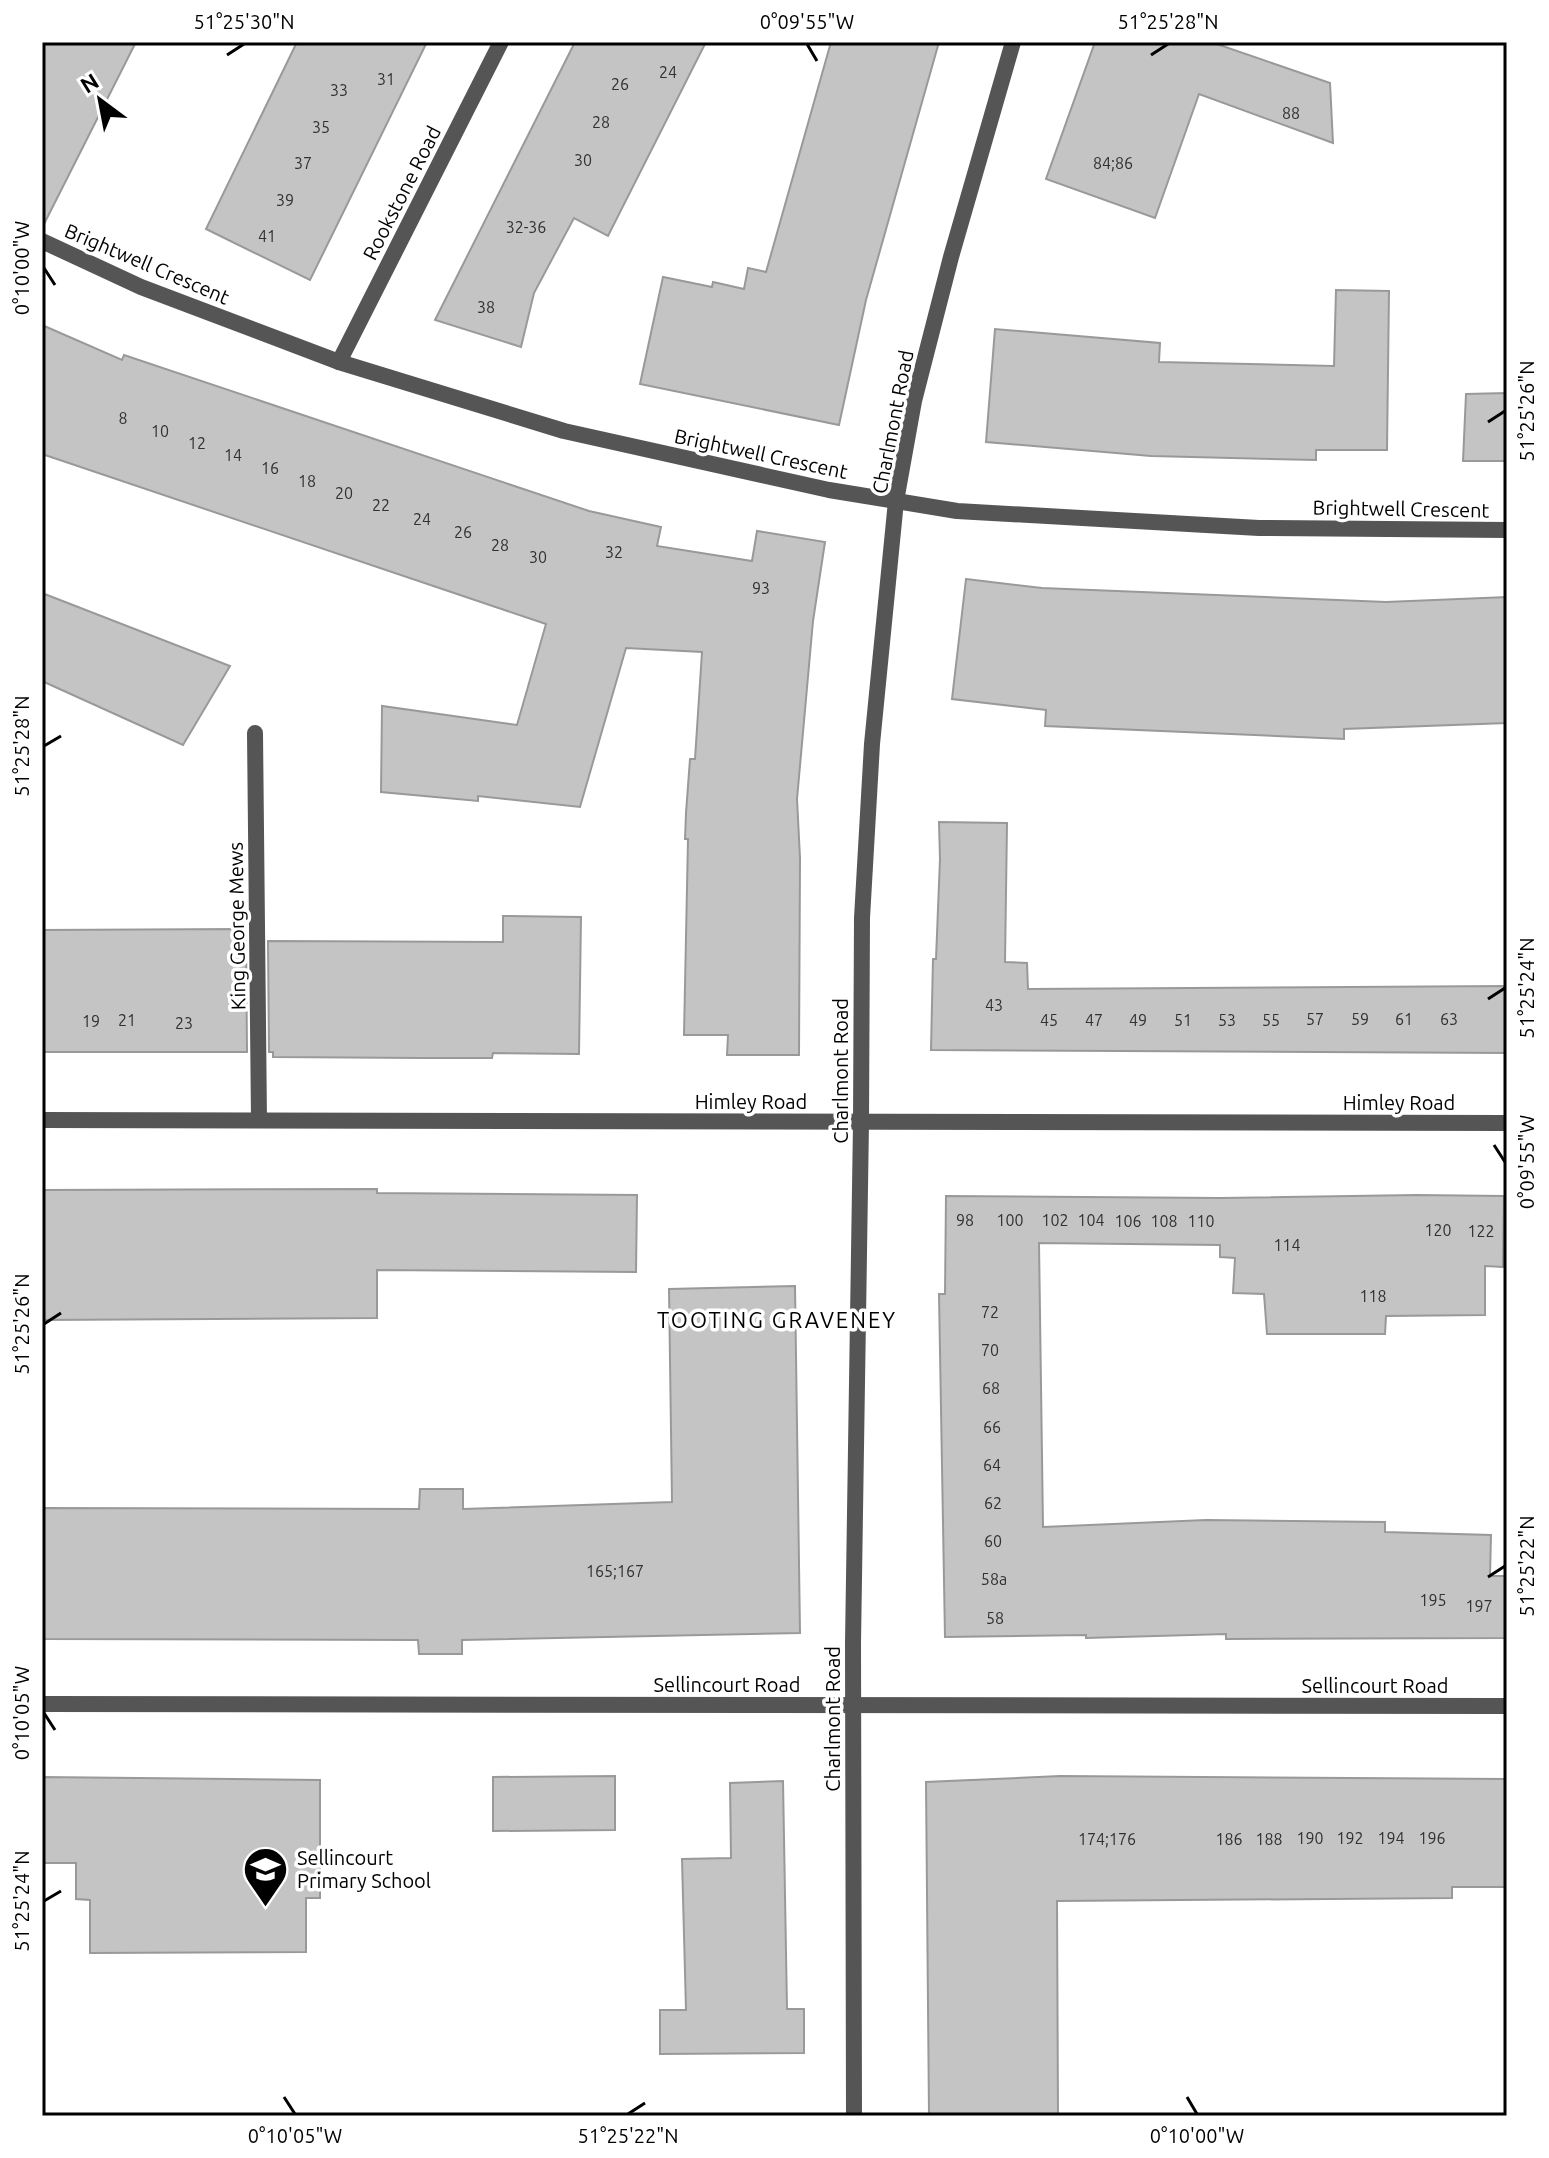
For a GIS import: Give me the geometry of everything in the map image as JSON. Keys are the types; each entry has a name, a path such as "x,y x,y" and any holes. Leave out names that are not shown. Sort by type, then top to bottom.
{"street":[{"name":"Rookstone Road","path":"339,362 501,42"},
{"name":"Charlmont Road","path":"854,2116 854,1707 863,902 872,744 896,501 918,386 951,257 1013,42"},
{"name":"Brightwell Crescent","path":"42,241 141,287 339,362 564,431 829,490 957,511 1259,528 1507,530"},
{"name":"King George Mews","path":"255,733 259,1120"},
{"name":"Himley Road","path":"42,1120 1507,1123"},
{"name":"Sellincourt Road","path":"42,1704 1507,1706"}],"building":[{"path":"42,42 136,42 42,228"},
{"path":"297,42 427,42 310,280 206,229"},
{"path":"575,42 706,42 608,236 574,218 534,293 521,347 435,320"},
{"path":"831,42 939,42 866,300 839,425 640,384 663,277 712,287 713,282 744,289 748,268 766,272"},
{"path":"1095,42 1211,42 1330,83 1333,143 1199,94 1155,218 1046,179"},
{"path":"1336,290 1389,291 1387,450 1316,450 1316,460 1151,456 986,442 995,329 1160,343 1159,362 1334,366"},
{"path":"42,325 122,360 124,355 589,511 661,527 657,546 752,561 757,531 825,542 813,621 797,799 800,858 799,1055 727,1055 728,1035 684,1035 686,813 690,759 695,759 702,652 626,648 580,807 478,796 478,801 381,792 382,706 517,725 546,624 42,454"},
{"path":"1507,393 1507,461 1463,461 1466,394"},
{"path":"966,579 1042,588 1386,602 1507,597 1507,723 1344,729 1344,739 1045,726 1046,710 952,699"},
{"path":"42,593 230,666 183,745 42,681"},
{"path":"939,822 1007,823 1005,962 1027,963 1028,989 1507,986 1507,1053 931,1050"},
{"path":"503,916 581,917 579,1054 493,1053 492,1058 420,1058 273,1057 273,1052 269,1052 268,941 503,942"},
{"path":"240,929 240,941 246,941 247,1052 42,1052 42,930"},
{"path":"377,1189 377,1193 637,1195 636,1272 377,1270 377,1318 42,1320 42,1190"},
{"path":"946,1196 1221,1198 1504,1196 1503,1267 1485,1266 1485,1315 1386,1316 1385,1334 1267,1334 1264,1294 1233,1293 1235,1258 1220,1257 1220,1245 1039,1243 1043,1527 1206,1520 1385,1522 1385,1532 1491,1535 1490,1576 1507,1576 1507,1638 1226,1639 1226,1634 1086,1638 1086,1635 945,1637 939,1294 945,1294"},
{"path":"795,1286 800,1633 462,1640 462,1654 419,1654 418,1640 42,1639 42,1508 419,1509 420,1489 463,1489 463,1509 672,1502 669,1289"},
{"path":"615,1776 615,1830 493,1831 493,1777"},
{"path":"1060,1776 1507,1779 1507,1887 1452,1887 1452,1898 1057,1901 1058,2116 929,2116 926,1782"},
{"path":"42,1777 320,1780 320,1898 306,1898 306,1952 90,1953 90,1900 76,1899 76,1863 42,1863"},
{"path":"783,1781 787,2009 804,2009 804,2053 660,2054 660,2010 686,2010 682,1859 731,1858 730,1783"}],"place":[{"name":"Sellincourt Primary School","path":"266,1909"}],"district":[{"name":"TOOTING GRAVENEY","path":"777,1320"}]}
